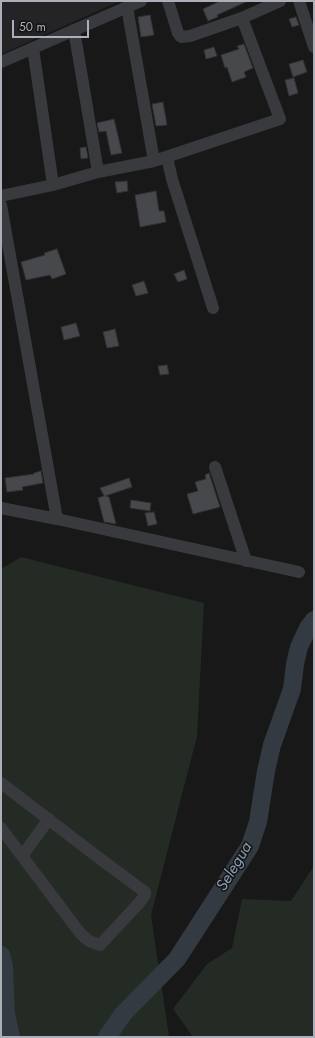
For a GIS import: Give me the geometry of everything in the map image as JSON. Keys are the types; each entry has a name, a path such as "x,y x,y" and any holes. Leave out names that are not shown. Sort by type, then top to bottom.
{"street":[{"path":"1,62 141,1"},
{"path":"168,1 178,33 182,37 190,36 242,18 280,1"},
{"path":"299,1 314,47"},
{"path":"127,7 154,161"},
{"path":"1,196 53,186 98,172 154,161 280,119 242,18"},
{"path":"74,30 98,172"},
{"path":"33,48 53,186"},
{"path":"167,157 172,179 213,308"},
{"path":"1,205 57,519"},
{"path":"215,467 246,561"},
{"path":"1,508 299,572"},
{"path":"1,783 145,892 145,895 100,945 94,944 80,933 1,828"},
{"path":"22,856 49,819"}],"shaded area":[{"path":"1,1 120,1 1,54"},
{"path":"21,557 204,603 197,736 151,915 169,1037 1,1037 1,569"},
{"path":"314,866 314,1037 193,1037 173,1009 207,964 232,948 242,899 291,901"}],"building":[{"path":"220,1 248,1 217,15 218,17 208,21 203,9"},
{"path":"150,15 154,35 141,37 138,17"},
{"path":"296,17 299,25 292,27 289,19"},
{"path":"244,44 253,68 244,72 246,77 232,82 227,67 225,68 221,55 239,49 237,46"},
{"path":"214,47 217,56 206,59 204,50"},
{"path":"303,60 307,72 293,77 289,64"},
{"path":"294,78 298,93 289,96 285,80"},
{"path":"163,102 167,125 156,126 152,104"},
{"path":"114,119 122,153 111,155 106,131 99,132 97,123"},
{"path":"86,147 88,158 81,159 80,148"},
{"path":"127,181 128,191 117,193 115,182"},
{"path":"156,191 159,211 164,211 166,222 140,227 135,195"},
{"path":"57,249 66,274 52,279 50,275 26,280 21,262 45,255 44,253"},
{"path":"184,270 187,279 178,282 174,274"},
{"path":"144,281 148,293 136,296 132,285"},
{"path":"76,323 80,336 64,340 61,327"},
{"path":"115,329 119,346 107,348 103,332"},
{"path":"167,365 169,374 160,375 158,366"},
{"path":"41,471 43,483 22,487 23,490 7,492 5,478 34,474"},
{"path":"209,473 220,507 193,514 187,494 198,491 195,482 206,479 205,475"},
{"path":"129,478 132,487 105,496 109,497 116,524 104,522 98,498 104,496 100,488"},
{"path":"131,500 151,503 150,511 130,508"},
{"path":"154,512 157,524 148,526 145,513"}],"waterway":[{"name":"Selegua","path":"107,1037 123,1014 177,959 250,846 258,822 266,771 272,745 292,689 299,647 308,628 314,620"},
{"name":"Selegua","path":"1,955 4,967 6,1014 11,1037"}]}
